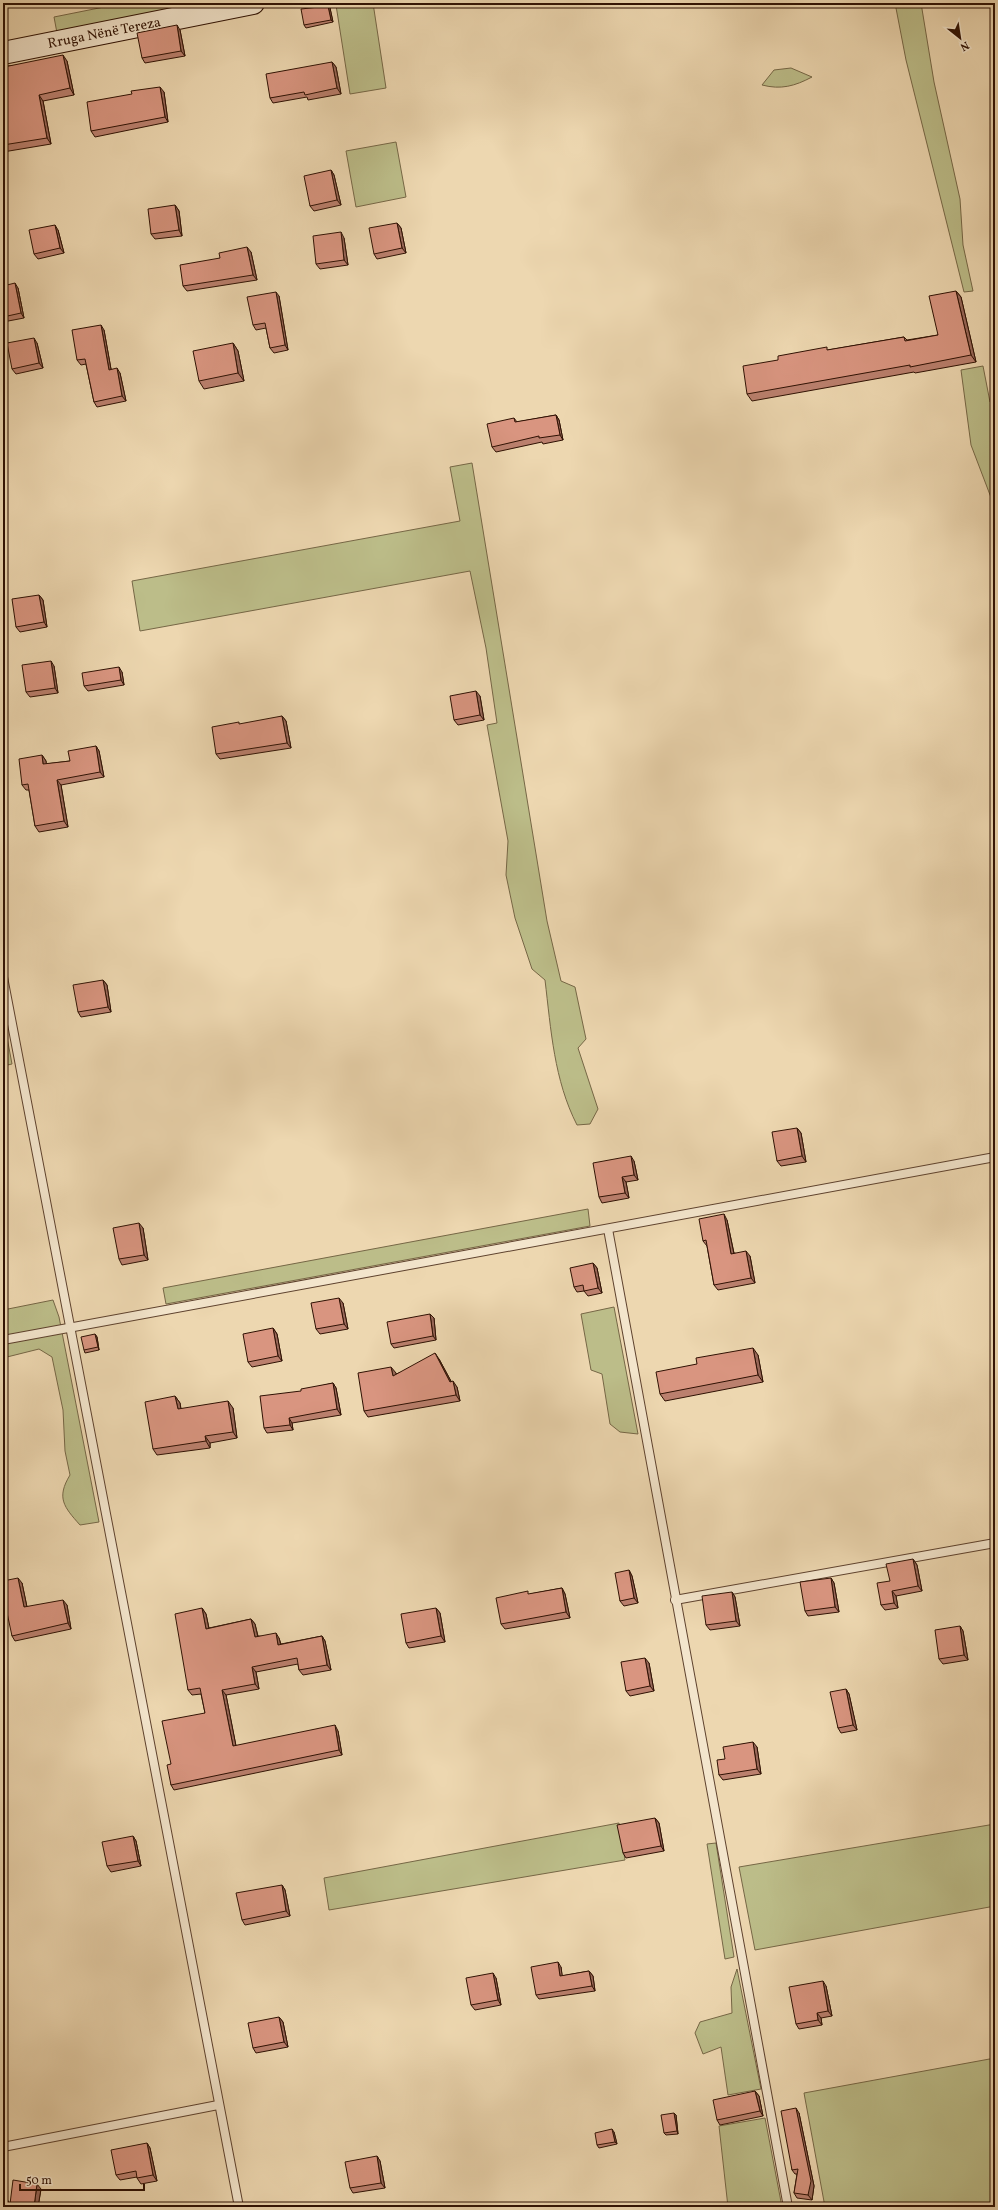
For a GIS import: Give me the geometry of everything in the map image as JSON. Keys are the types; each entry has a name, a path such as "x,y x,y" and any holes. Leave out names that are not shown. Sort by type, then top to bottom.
{"main road":[{"name":"Rruga Nënë Tereza","path":"3,53 253,3"}],"lane":[{"path":"3,977 72,1328 238,2207"},
{"path":"3,1340 995,1157"},
{"path":"608,1229 675,1600 788,2207"},
{"path":"675,1600 995,1543"},
{"path":"3,2147 218,2105"}],"green space":[{"path":"124,3 217,3 57,33 54,17"},
{"path":"346,3 373,3 386,88 350,94 336,5"},
{"path":"895,3 921,3 934,82 960,199 963,245 973,291 964,292 906,60"},
{"path":"791,68 812,77 800,83 782,87 762,85 774,70"},
{"path":"396,142 406,197 356,207 346,151"},
{"path":"983,366 990,402 995,402 995,508 971,445 961,370"},
{"path":"472,463 547,921 561,981 575,987 586,1039 578,1048 598,1109 590,1124 577,1125 569,1108 558,1073 545,980 532,969 515,918 506,875 508,841 487,725 497,723 486,648 470,571 140,631 132,581 460,521 450,467"},
{"path":"3,1016 12,1064 3,1066"},
{"path":"588,1209 590,1226 166,1304 163,1288"},
{"path":"53,1300 59,1317 99,1522 80,1525 70,1513 64,1502 63,1490 70,1475 65,1451 63,1410 52,1357 39,1349 3,1358 3,1310"},
{"path":"614,1307 638,1434 620,1432 610,1424 602,1374 591,1370 581,1314"},
{"path":"619,1823 625,1860 329,1910 324,1878"},
{"path":"995,1824 995,1906 755,1950 739,1867"},
{"path":"716,1843 734,1957 725,1959 707,1844"},
{"path":"737,1969 761,2089 728,2095 721,2047 703,2054 695,2033 700,2022 732,2013 731,1987"},
{"path":"995,2058 995,2207 825,2207 804,2093"},
{"path":"765,2118 782,2207 728,2207 719,2126"}],"building":[{"path":"328,6 331,20 304,25 301,9"},
{"path":"177,25 181,51 142,58 137,33"},
{"path":"63,55 70,88 39,95 47,138 3,145 3,59 4,67"},
{"path":"332,62 337,88 305,95 304,92 270,98 266,74"},
{"path":"160,87 165,117 91,131 87,102 132,94 131,91"},
{"path":"331,170 337,200 310,206 304,176"},
{"path":"175,205 179,230 151,234 148,209"},
{"path":"397,223 402,248 374,254 369,228"},
{"path":"55,225 60,248 34,254 29,230"},
{"path":"341,232 344,260 316,264 313,236"},
{"path":"247,247 253,275 183,286 180,265 220,258 219,253"},
{"path":"15,283 21,313 3,317 3,286"},
{"path":"956,291 971,355 910,367 910,365 747,394 743,366 778,360 778,356 827,347 827,350 904,337 905,341 938,335 929,296"},
{"path":"276,292 285,345 270,348 265,323 253,325 247,297"},
{"path":"101,325 109,370 117,368 122,396 94,402 85,359 77,360 72,330"},
{"path":"34,338 39,363 12,369 7,343"},
{"path":"233,343 238,373 199,381 193,351"},
{"path":"556,415 560,435 539,438 539,436 492,447 487,424 514,418 515,422"},
{"path":"39,595 44,622 16,627 12,599"},
{"path":"51,661 55,688 26,692 22,665"},
{"path":"119,667 121,680 84,686 82,673"},
{"path":"476,691 480,715 454,720 450,696"},
{"path":"282,716 287,743 216,754 212,727 239,722 239,724"},
{"path":"96,746 100,772 57,780 64,821 35,826 28,784 22,785 19,759 42,755 43,764 70,761 68,751"},
{"path":"103,980 108,1007 78,1012 73,985"},
{"path":"797,1128 802,1156 777,1161 772,1132"},
{"path":"631,1156 634,1175 622,1177 625,1193 599,1197 593,1163"},
{"path":"724,1214 731,1254 746,1251 751,1278 714,1285 706,1240 703,1241 699,1219"},
{"path":"139,1223 144,1255 119,1259 113,1228"},
{"path":"593,1263 598,1288 584,1291 583,1285 574,1287 570,1268"},
{"path":"339,1298 344,1324 316,1329 311,1303"},
{"path":"430,1314 433,1336 391,1344 387,1322"},
{"path":"273,1328 278,1356 248,1362 243,1334"},
{"path":"95,1334 98,1347 84,1350 81,1337"},
{"path":"753,1348 758,1375 660,1394 656,1372 697,1364 696,1358"},
{"path":"435,1353 450,1382 453,1381 456,1395 364,1411 358,1373 391,1367 393,1376"},
{"path":"333,1383 337,1409 289,1418 290,1425 264,1428 260,1396 301,1391 301,1389"},
{"path":"175,1396 178,1409 228,1401 233,1432 205,1436 206,1441 153,1449 145,1402"},
{"path":"913,1559 918,1586 892,1591 894,1603 881,1605 877,1583 890,1581 886,1564"},
{"path":"629,1570 634,1598 620,1601 615,1573"},
{"path":"18,1578 24,1607 63,1600 68,1623 12,1636 3,1594 3,1581"},
{"path":"831,1578 835,1607 805,1611 800,1582"},
{"path":"562,1588 566,1612 501,1624 496,1598 528,1591 528,1594"},
{"path":"732,1592 736,1621 706,1625 702,1596"},
{"path":"202,1608 206,1629 251,1619 255,1637 276,1633 278,1645 322,1636 327,1665 299,1670 297,1658 252,1667 255,1684 222,1690 233,1746 335,1725 339,1750 171,1785 167,1765 171,1764 162,1721 205,1713 200,1688 188,1690 175,1614"},
{"path":"436,1608 441,1636 406,1643 401,1614"},
{"path":"960,1626 964,1655 939,1659 935,1630"},
{"path":"645,1658 650,1686 626,1691 621,1662"},
{"path":"846,1689 853,1725 838,1728 830,1692"},
{"path":"753,1742 757,1769 719,1775 717,1760 725,1759 723,1747"},
{"path":"655,1818 661,1846 623,1853 617,1825"},
{"path":"133,1836 138,1861 107,1866 102,1842"},
{"path":"282,1885 286,1911 242,1920 236,1893"},
{"path":"558,1962 560,1976 589,1971 592,1986 536,1995 531,1967"},
{"path":"493,1973 498,2000 471,2005 466,1978"},
{"path":"823,1981 828,2011 817,2013 818,2020 796,2024 789,1987"},
{"path":"279,2017 284,2042 253,2048 248,2023"},
{"path":"755,2091 760,2111 717,2120 713,2100"},
{"path":"796,2108 811,2181 808,2195 794,2193 798,2169 792,2170 781,2111"},
{"path":"674,2113 677,2131 664,2133 661,2115"},
{"path":"612,2129 615,2142 597,2145 595,2133"},
{"path":"147,2143 153,2175 137,2178 136,2171 116,2175 111,2150"},
{"path":"377,2156 381,2183 350,2188 345,2162"},
{"path":"13,2180 37,2184 34,2207 10,2204"},
{"path":"3,2199 7,2199 6,2207 3,2207"}]}
